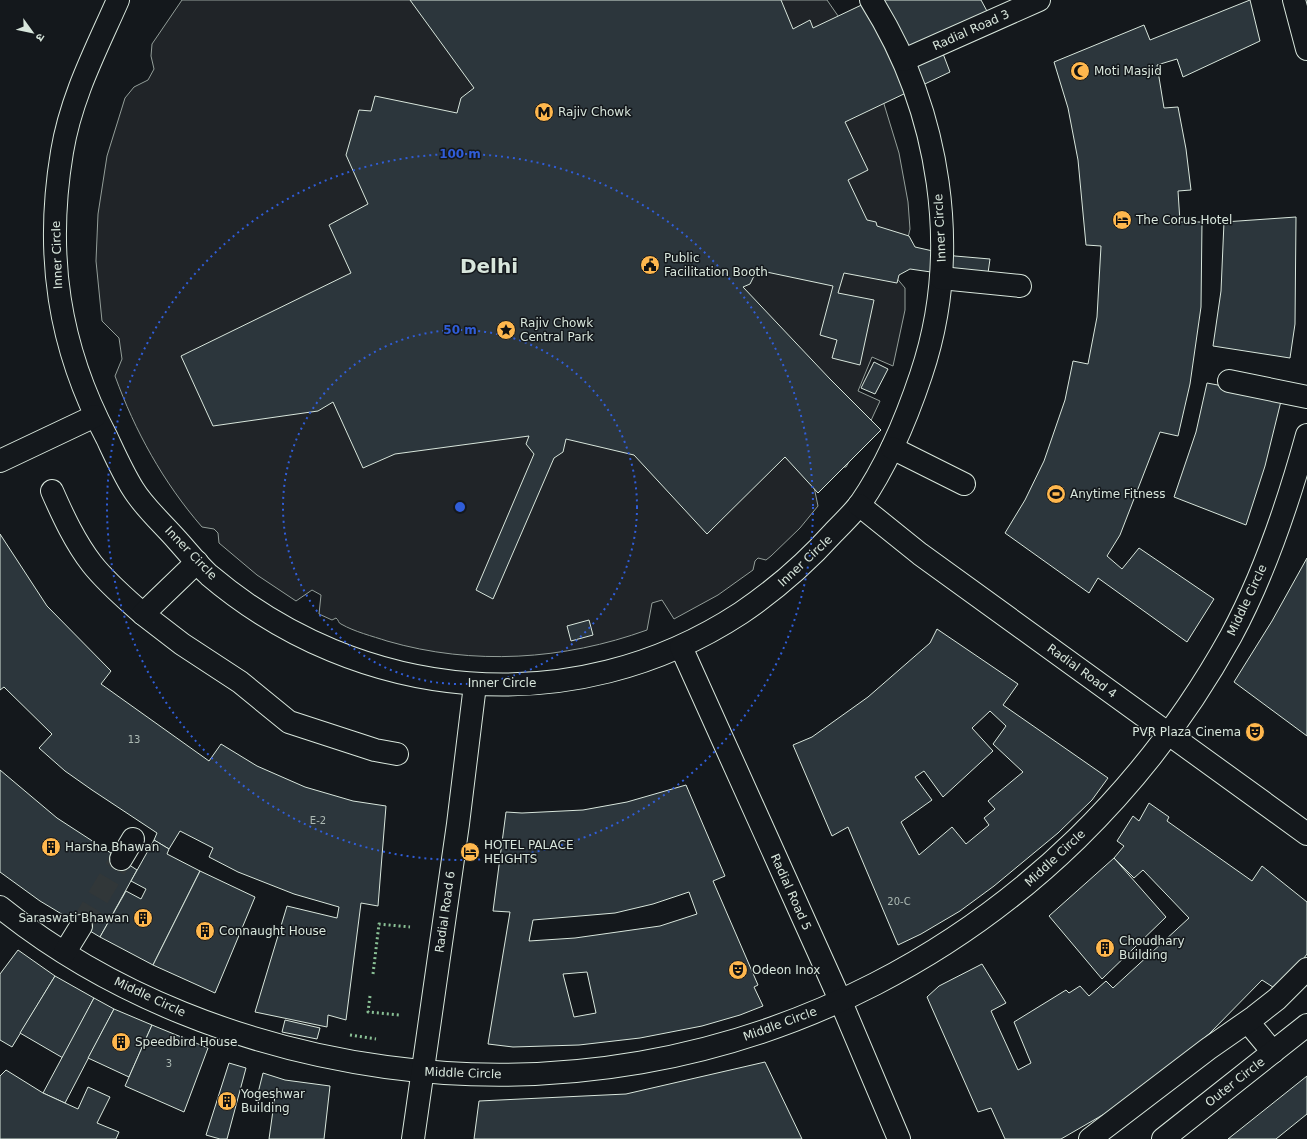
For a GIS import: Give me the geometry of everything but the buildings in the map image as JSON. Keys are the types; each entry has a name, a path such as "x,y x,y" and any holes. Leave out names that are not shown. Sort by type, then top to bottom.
{"street":[{"name":"Inner Circle","path":"118,0 78,86 62,149 54,231 58,292 72,355 95,416 135,493 207,573 270,621 342,656 407,675 476,684 545,683 580,678 631,665 681,646 722,626 766,596 796,572 859,506 892,448 909,412 928,357 939,301 942,278 943,243 934,154 904,60 871,0"},
{"name":"Radial Road 3","path":"904,60 1039,0"},
{"path":"1294,0 1307,50"},
{"path":"942,278 1020,286"},
{"path":"1307,381 1230,375 1307,397"},
{"path":"0,461 95,416"},
{"name":"Middle Circle","path":"0,908 65,952 140,994 208,1023 278,1046 349,1062 422,1072 490,1075 558,1073 626,1065 692,1052 753,1035 841,1002 924,957 972,926 1019,891 1062,853 1103,813 1142,769 1168,734 1206,679 1232,633 1256,585 1276,536 1293,486 1307,435"},
{"path":"892,448 964,484"},
{"path":"52,491 65,520 92,563 114,588 143,614 182,644 240,682 289,722 375,750 397,754"},
{"name":"Radial Road 4","path":"859,506 920,554 1307,834"},
{"path":"143,614 197,562"},
{"name":"Radial Road 5","path":"681,646 841,1002 899,1139"},
{"name":"Radial Road 6","path":"413,1139 476,684"},
{"path":"120,859 133,839"},
{"path":"65,952 81,926"},
{"path":"1090,1139 1208,1049 1248,1022 1277,999 1307,969"},
{"path":"1248,1022 1273,1052"},
{"name":"Outer Circle","path":"1163,1139 1307,1025"}],"shaded area":[{"name":"Rajiv Chowk Central Park","path":"182,0 827,0 845,26 880,91 899,153 908,202 910,229 907,242 890,270 905,288 905,310 893,366 872,357 858,391 880,401 862,440 846,467 827,467 813,482 818,506 800,528 766,560 758,558 755,561 753,570 718,595 674,619 662,600 652,603 647,630 616,640 583,648 518,656 452,654 419,649 358,632 340,624 336,618 332,620 319,614 321,595 312,590 296,601 257,575 219,543 218,533 214,529 202,527 188,510 163,474 141,436 123,396 115,376 122,359 119,338 102,321 96,261 98,214 107,156 125,98 134,87 148,80 154,69 151,56 152,44"}],"tunnel":[{"path":"81,926 121,859"}],"hedge":[{"path":"373,974 379,924 410,927"},
{"path":"370,996 368,1012 400,1015"},
{"path":"350,1035 376,1039"}],"place":[{"name":"Moti Masjid","path":"1080,71"},
{"name":"Rajiv Chowk","path":"544,112"},
{"name":"The Corus Hotel","path":"1122,220"},
{"name":"Public Facilitation Booth","path":"650,265"},
{"name":"Rajiv Chowk Central Park","path":"506,330"},
{"name":"Anytime Fitness","path":"1056,494"},
{"name":"PVR Plaza Cinema","path":"1255,732"},
{"name":"Harsha Bhawan","path":"51,847"},
{"name":"HOTEL PALACE HEIGHTS","path":"470,852"},
{"name":"Saraswati Bhawan","path":"143,918"},
{"name":"Connaught House","path":"205,931"},
{"name":"Choudhary Building","path":"1105,948"},
{"name":"Odeon Inox","path":"738,970"},
{"name":"Speedbird House","path":"121,1042"},
{"name":"Yogeshwar Building","path":"227,1101"}],"district":[{"name":"Delhi","path":"489,266"}]}
